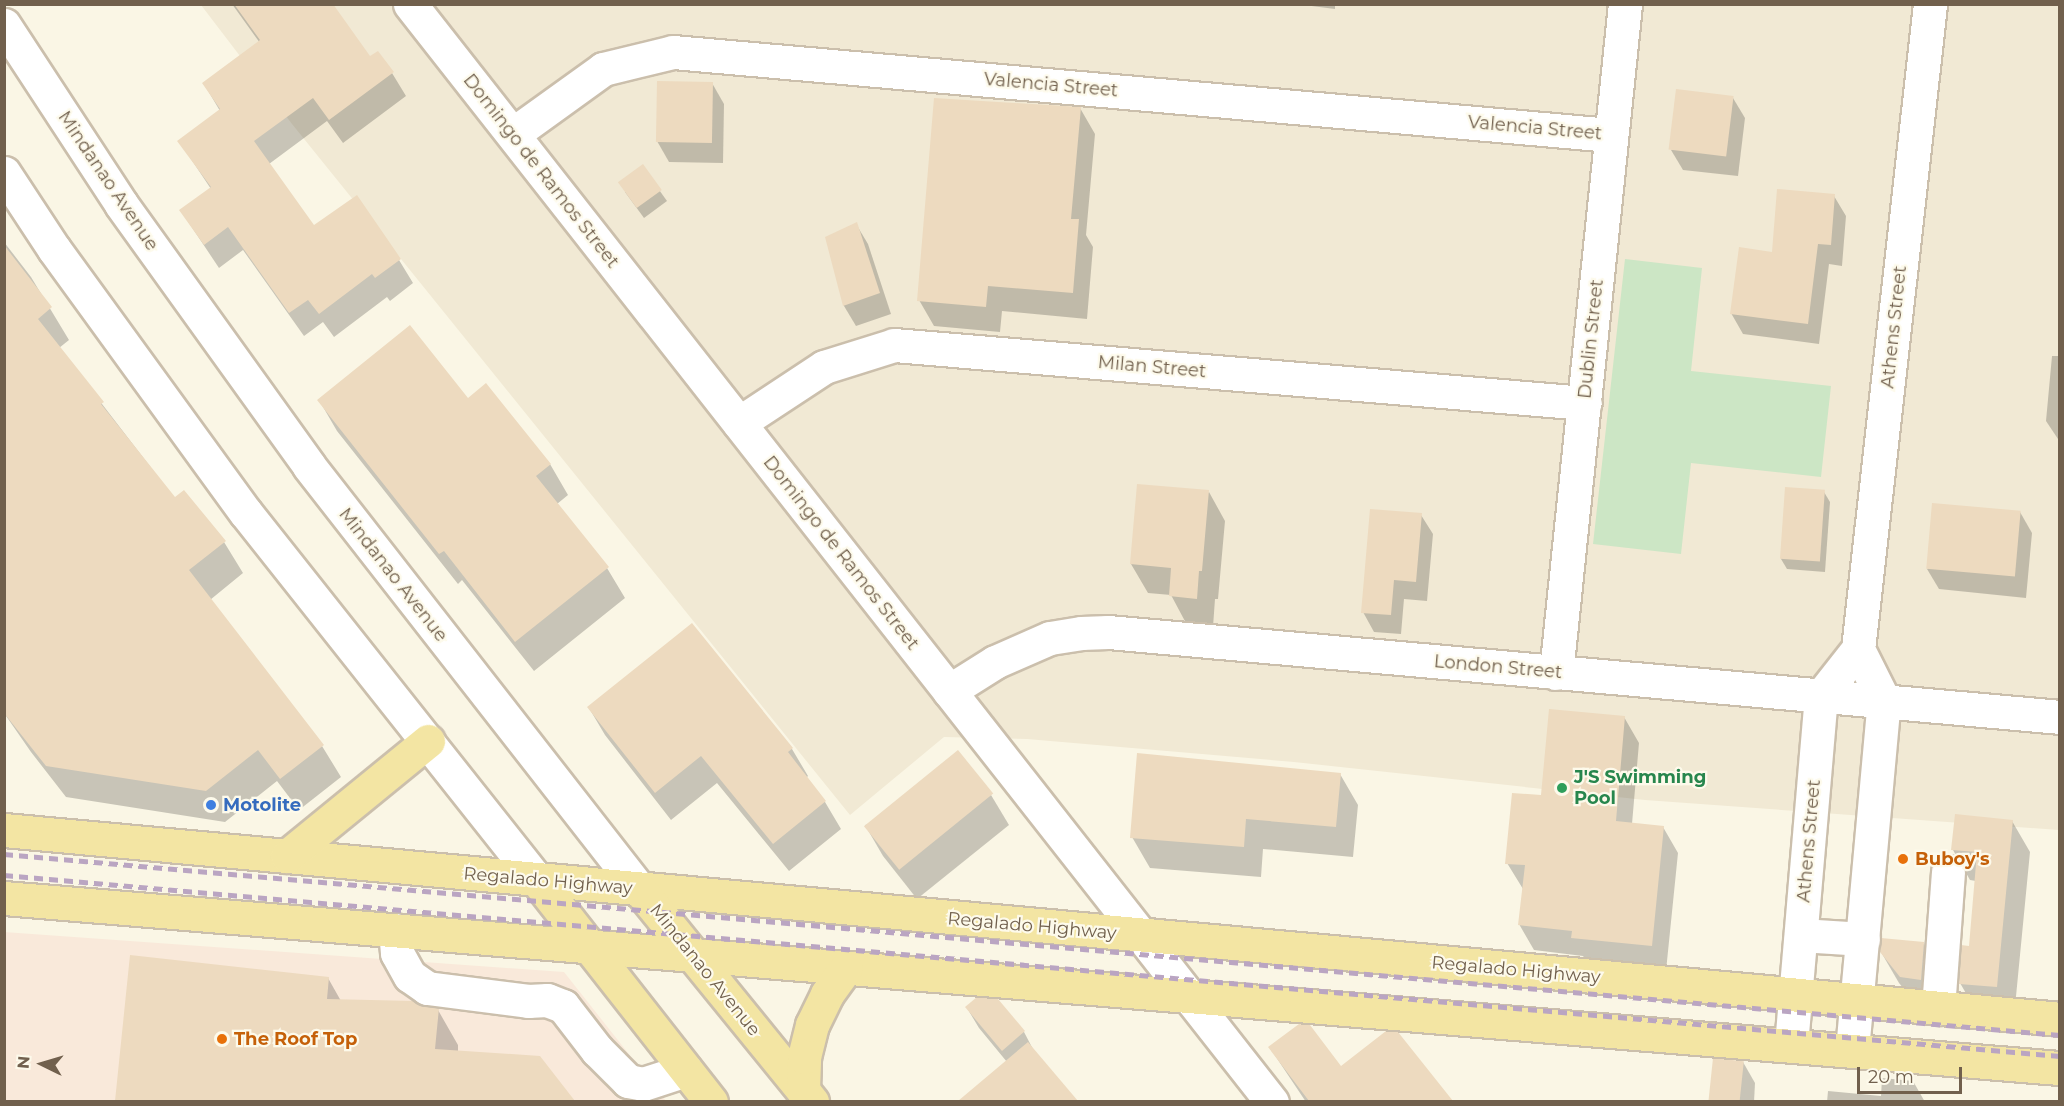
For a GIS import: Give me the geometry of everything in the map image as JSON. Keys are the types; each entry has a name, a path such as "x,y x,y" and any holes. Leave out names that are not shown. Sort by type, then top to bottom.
{"main road":[{"path":"287,856 428,741"},
{"name":"Regalado Highway","path":"5,832 2060,1019"},
{"path":"537,880 711,1101"},
{"name":"Mindanao Avenue","path":"640,890 808,1096"},
{"path":"4,898 2060,1068"},
{"path":"808,1096 804,1057 812,1025 826,994 846,968"}],"street":[{"name":"Domingo de Ramos Street","path":"411,4 1272,1101"},
{"name":"Dublin Street","path":"1556,673 1625,4"},
{"name":"Athens Street","path":"1858,649 1930,4"},
{"name":"Mindanao Avenue","path":"4,25 121,204 309,466 640,890"},
{"name":"Valencia Street","path":"513,134 603,69 673,52 1611,135"},
{"path":"4,173 54,249 246,513 537,880"},
{"name":"Milan Street","path":"739,423 824,367 894,345 1585,403"},
{"name":"London Street","path":"949,691 1022,649 1050,638 1108,632 2060,717"},
{"path":"1821,696 1858,649 1884,701 1852,1050"},
{"name":"Athens Street","path":"1791,1045 1821,696"},
{"path":"1938,1008 1948,872"},
{"path":"395,930 397,953 401,961 410,976 427,988 528,1001 547,1000 562,1006 597,1050 628,1081 643,1084 686,1070"},
{"path":"1801,935 1863,939"}],"shaded area":[{"path":"201,5 2059,5 2059,830 1645,800 1294,762 1027,739 944,737 850,815 292,124"},
{"path":"4,932 564,972 666,1101 5,1101"}],"green space":[{"path":"1625,259 1702,268 1691,371 1831,386 1821,477 1691,463 1681,554 1593,544"}],"building":[{"path":"234,4 333,4 370,56 378,51 394,72 329,120 313,98 254,141 314,225 357,195 401,259 375,278 372,274 319,314 308,300 289,313 228,227 204,245 179,210 211,187 177,141 220,109 202,83 260,40"},
{"path":"657,81 713,82 712,143 656,142"},
{"path":"1676,89 1734,96 1726,157 1669,150"},
{"path":"934,98 1081,107 1071,219 1079,219 1073,293 988,286 986,307 917,301"},
{"path":"643,164 662,190 637,208 618,182"},
{"path":"1777,189 1835,194 1831,245 1818,244 1808,324 1730,314 1739,247 1772,252"},
{"path":"857,222 880,293 843,306 825,237"},
{"path":"4,245 52,307 38,319 104,402 101,404 175,497 184,490 226,541 189,570 324,745 280,779 258,750 206,791 46,766 4,713"},
{"path":"410,325 468,398 486,383 551,464 536,476 609,567 515,642 444,551 439,554 317,400"},
{"path":"1137,484 1209,490 1202,571 1199,571 1197,599 1169,596 1171,568 1130,564"},
{"path":"1785,487 1825,490 1820,562 1780,559"},
{"path":"1932,503 2021,511 2015,577 1926,569"},
{"path":"1370,509 1422,513 1416,582 1394,580 1391,615 1361,613"},
{"path":"692,623 793,748 788,752 826,801 773,844 701,756 655,793 587,707"},
{"path":"1549,709 1625,716 1616,821 1664,826 1652,946 1571,938 1572,931 1518,925 1525,865 1505,864 1512,793 1541,795"},
{"path":"958,750 993,794 899,870 864,826"},
{"path":"1137,753 1341,773 1336,827 1246,819 1244,847 1130,838"},
{"path":"1955,814 2013,820 1997,987 1959,984 1961,945 1969,946 1977,852 1951,850"},
{"path":"1881,938 1924,942 1921,980 1900,977 1880,952"},
{"name":"The Roof Top","path":"130,955 329,977 327,999 414,1001 439,1008 435,1049 540,1056 575,1101 115,1101"},
{"path":"977,997 998,999 1025,1031 1002,1051 965,1007"},
{"path":"1299,1024 1310,1025 1341,1066 1386,1031 1398,1032 1453,1101 1309,1101 1268,1047"},
{"path":"1028,1042 1078,1101 958,1101"},
{"path":"1713,1058 1744,1061 1740,1102 1709,1101"}],"railway":[{"path":"4,854 2060,1035"},
{"path":"4,875 2060,1056"}],"place":[{"name":"J'S Swimming Pool","path":"1562,788"},
{"name":"Motolite","path":"211,805"},
{"name":"Buboy's","path":"1903,859"},
{"name":"The Roof Top","path":"222,1039"}]}
